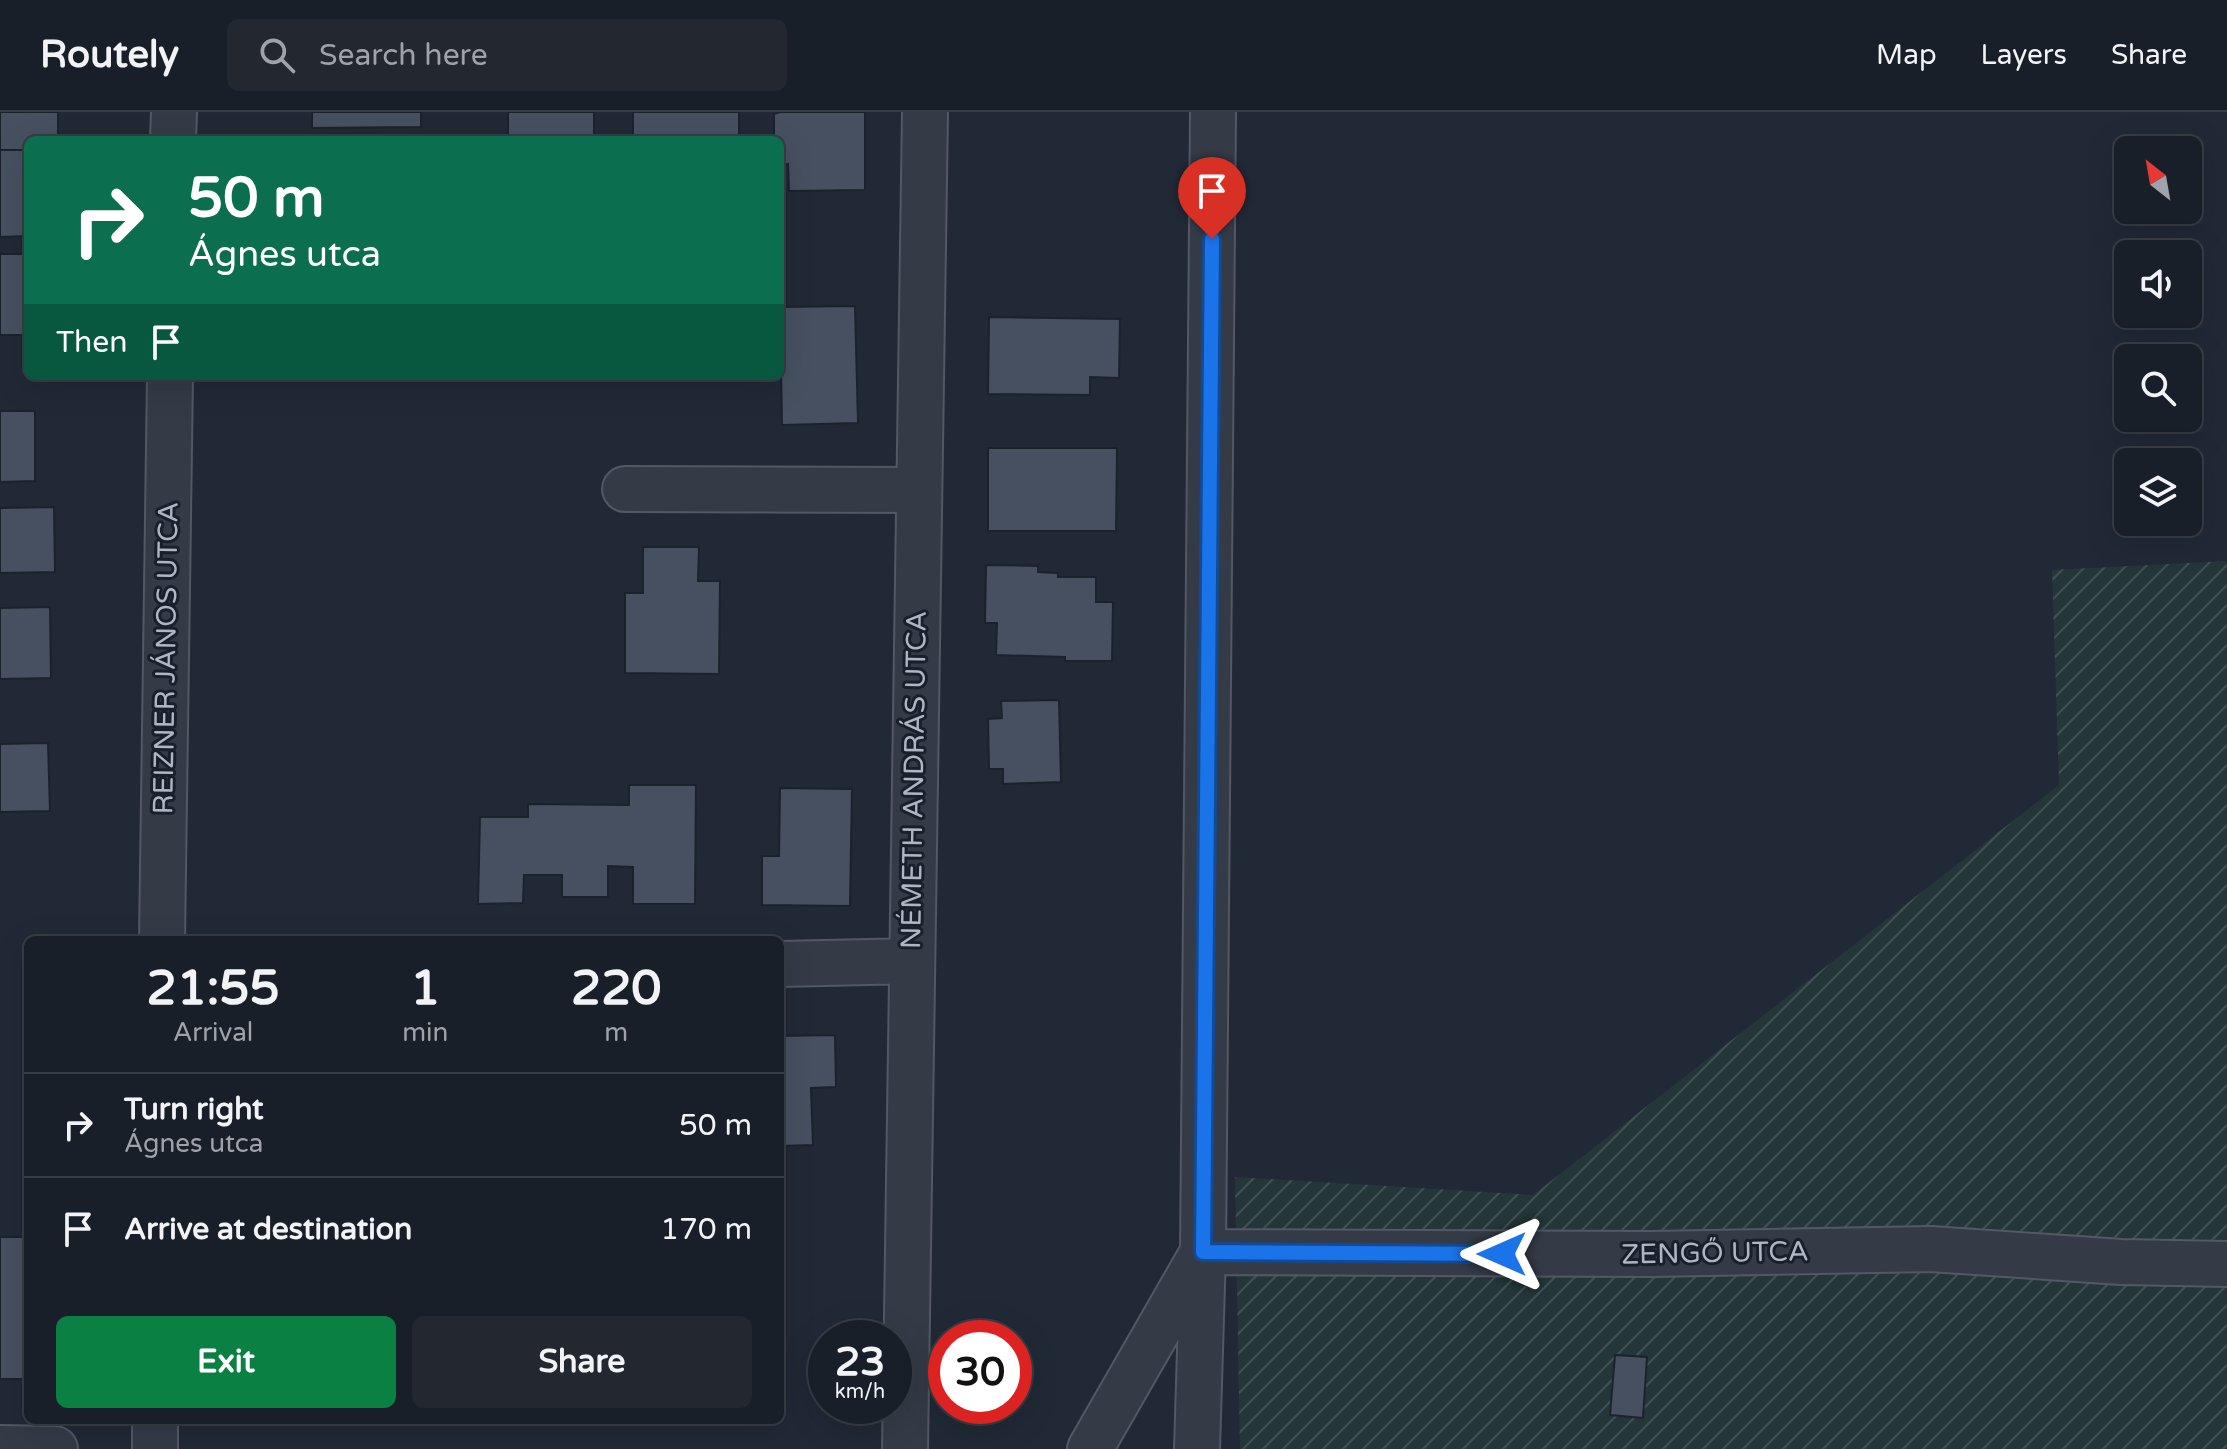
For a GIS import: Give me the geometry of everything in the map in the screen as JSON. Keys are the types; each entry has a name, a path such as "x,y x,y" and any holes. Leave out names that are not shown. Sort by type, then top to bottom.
{"street":[{"path":"173,136 174,112"},
{"name":"NÉMETH ANDRÁS UTCA","path":"905,1449 925,112"},
{"path":"1197,1449 1203,1252 1213,112"},
{"name":"REIZNER JÁNOS UTCA","path":"162,936 170,380"},
{"path":"625,489 919,490"},
{"path":"784,964 912,961"},
{"name":"ZENGŐ UTCA","path":"1203,1252 1651,1254 1931,1249 2121,1262 2227,1264"},
{"path":"1090,1449 1203,1252"},
{"path":"155,1424 155,1449"},
{"path":"0,1448 55,1449"}],"shaded area":[{"path":"2227,561 2227,1449 1240,1449 1235,1177 1533,1195 2059,785 2052,570"}],"building":[{"path":"0,112 58,112 58,136 24,136 24,150 0,150"},
{"path":"312,112 421,112 421,127 312,128"},
{"path":"508,112 594,112 594,136 508,136"},
{"path":"633,112 739,112 739,136 633,136"},
{"path":"865,112 865,190 789,191 788,164 784,164 784,136 774,136 774,114"},
{"path":"0,150 24,150 24,236 0,237"},
{"path":"0,254 24,254 24,335 0,335"},
{"path":"855,306 858,423 782,425 784,307"},
{"path":"989,317 1120,319 1119,378 1090,377 1090,395 988,394"},
{"path":"0,411 35,411 35,481 0,482"},
{"path":"988,448 1117,448 1116,531 988,531"},
{"path":"54,507 55,572 0,573 0,508"},
{"path":"643,547 699,547 698,581 720,581 719,674 625,673 625,593 643,593"},
{"path":"986,565 1038,566 1038,572 1058,573 1058,577 1096,577 1096,602 1113,602 1112,661 1065,661 1065,657 996,655 997,623 985,623"},
{"path":"50,607 51,678 0,679 0,608"},
{"path":"1059,700 1061,782 1003,784 1003,769 989,769 988,719 1002,718 1001,701"},
{"path":"48,743 50,811 0,812 0,744"},
{"path":"629,785 696,785 695,904 633,904 633,867 608,866 608,897 562,897 562,875 524,875 523,903 478,904 480,817 528,817 528,804 629,805"},
{"path":"780,788 852,789 850,906 762,905 762,856 779,856"},
{"path":"835,1035 836,1087 811,1088 813,1145 784,1146 784,1036"},
{"path":"0,1237 24,1237 24,1379 0,1379"},
{"path":"1615,1355 1647,1357 1643,1418 1610,1415"}],"route":[{"path":"1212,239 1203,1252 1502,1254"}]}
